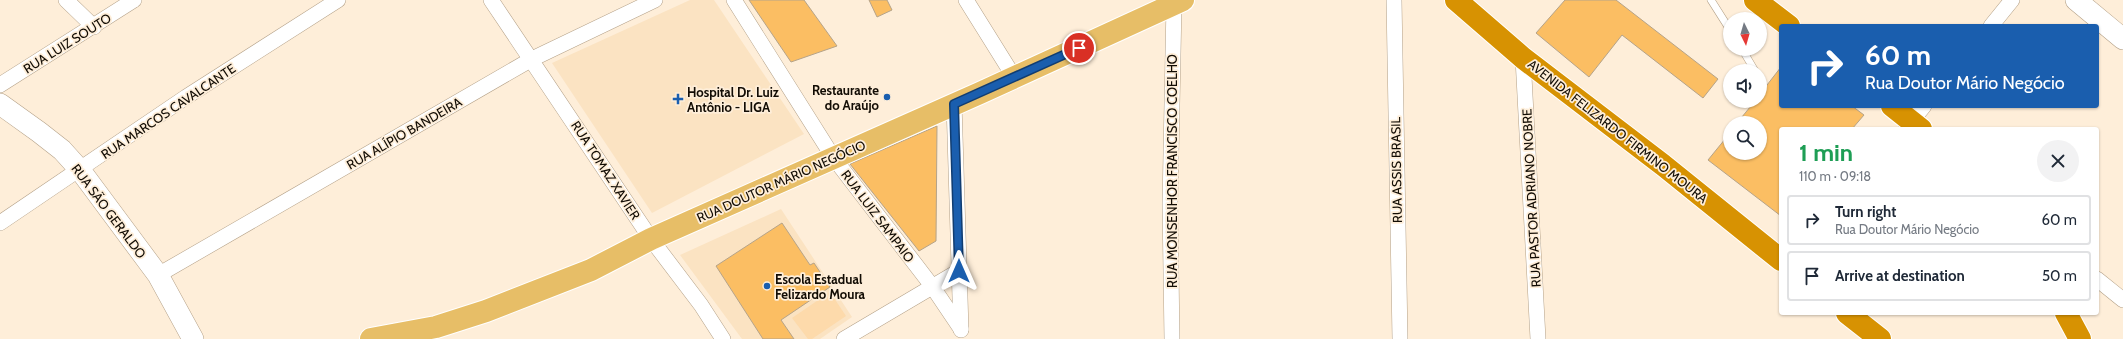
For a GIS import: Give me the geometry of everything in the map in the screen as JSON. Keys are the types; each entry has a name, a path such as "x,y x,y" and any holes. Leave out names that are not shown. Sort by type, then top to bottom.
{"highway":[{"name":"AVENIDA FELIZARDO FIRMINO MOURA","path":"1456,0 1524,58 1664,165 1779,258"},
{"path":"1755,0 1786,24"},
{"path":"1895,108 1915,121"},
{"path":"1850,315 1880,339"},
{"path":"2067,315 2080,339"}],"main road":[{"name":"RUA DOUTOR MÁRIO NEGÓCIO","path":"371,339 436,327 486,311 591,270 652,239 1178,2"}],"street":[{"path":"66,0 94,27"},
{"name":"RUA LUIZ SOUTO","path":"0,85 94,27 134,0"},
{"name":"RUA MARCOS CAVALCANTE","path":"0,223 186,97 338,0"},
{"name":"RUA TOMAZ XAVIER","path":"491,0 652,239 701,305 723,339"},
{"name":"RUA ALÍPIO BANDEIRA","path":"158,275 532,59 655,0"},
{"name":"RUA LUIZ SAMPAIO","path":"734,0 833,157 932,286 961,334"},
{"path":"966,0 1014,77"},
{"name":"RUA ASSIS BRASIL","path":"1394,0 1400,339"},
{"path":"1993,24 2012,0"},
{"path":"2076,0 2123,39"},
{"name":"RUA MONSENHOR FRANCISCO COELHO","path":"1172,339 1170,204 1178,2"},
{"name":"RUA PASTOR ADRIANO NOBRE","path":"1524,58 1538,339"},
{"name":"RUA SÃO GERALDO","path":"0,104 40,132 62,150 80,170 158,275 193,339"},
{"path":"954,104 961,334"},
{"path":"844,339 959,271"},
{"path":"2099,281 2123,300"}],"lane":[{"path":"1711,0 1723,19"}],"shaded area":[{"name":"Hospital Dr. Luiz Antônio - LIGA","path":"690,0 714,0 804,134 652,213 552,63"},
{"name":"Escola Estadual Felizardo Moura","path":"781,209 852,317 820,339 742,339 680,255"},
{"path":"830,292 846,316 812,339 808,339 792,318"}],"building":[{"path":"749,0 804,0 837,46 791,62"},
{"path":"869,0 887,0 892,10 877,17"},
{"path":"1565,0 1616,0 1718,79 1703,98 1622,35 1589,77 1536,33"},
{"path":"1779,70 1779,108 1855,108 1864,115 1854,127 1779,127 1779,214 1708,160 1723,142 1723,160 1767,160 1767,116 1743,116 1749,108 1767,108 1767,85"},
{"path":"937,126 936,241 919,251 850,164"},
{"path":"782,223 810,265 814,263 830,287 781,320 794,339 763,339 716,266"}],"place":[{"name":"Restaurante do Araújo","path":"887,97"},
{"name":"Hospital Dr. Luiz Antônio - LIGA","path":"678,99"},
{"name":"Escola Estadual Felizardo Moura","path":"767,286"}],"route":[{"path":"959,271 954,104 1079,48"}]}
